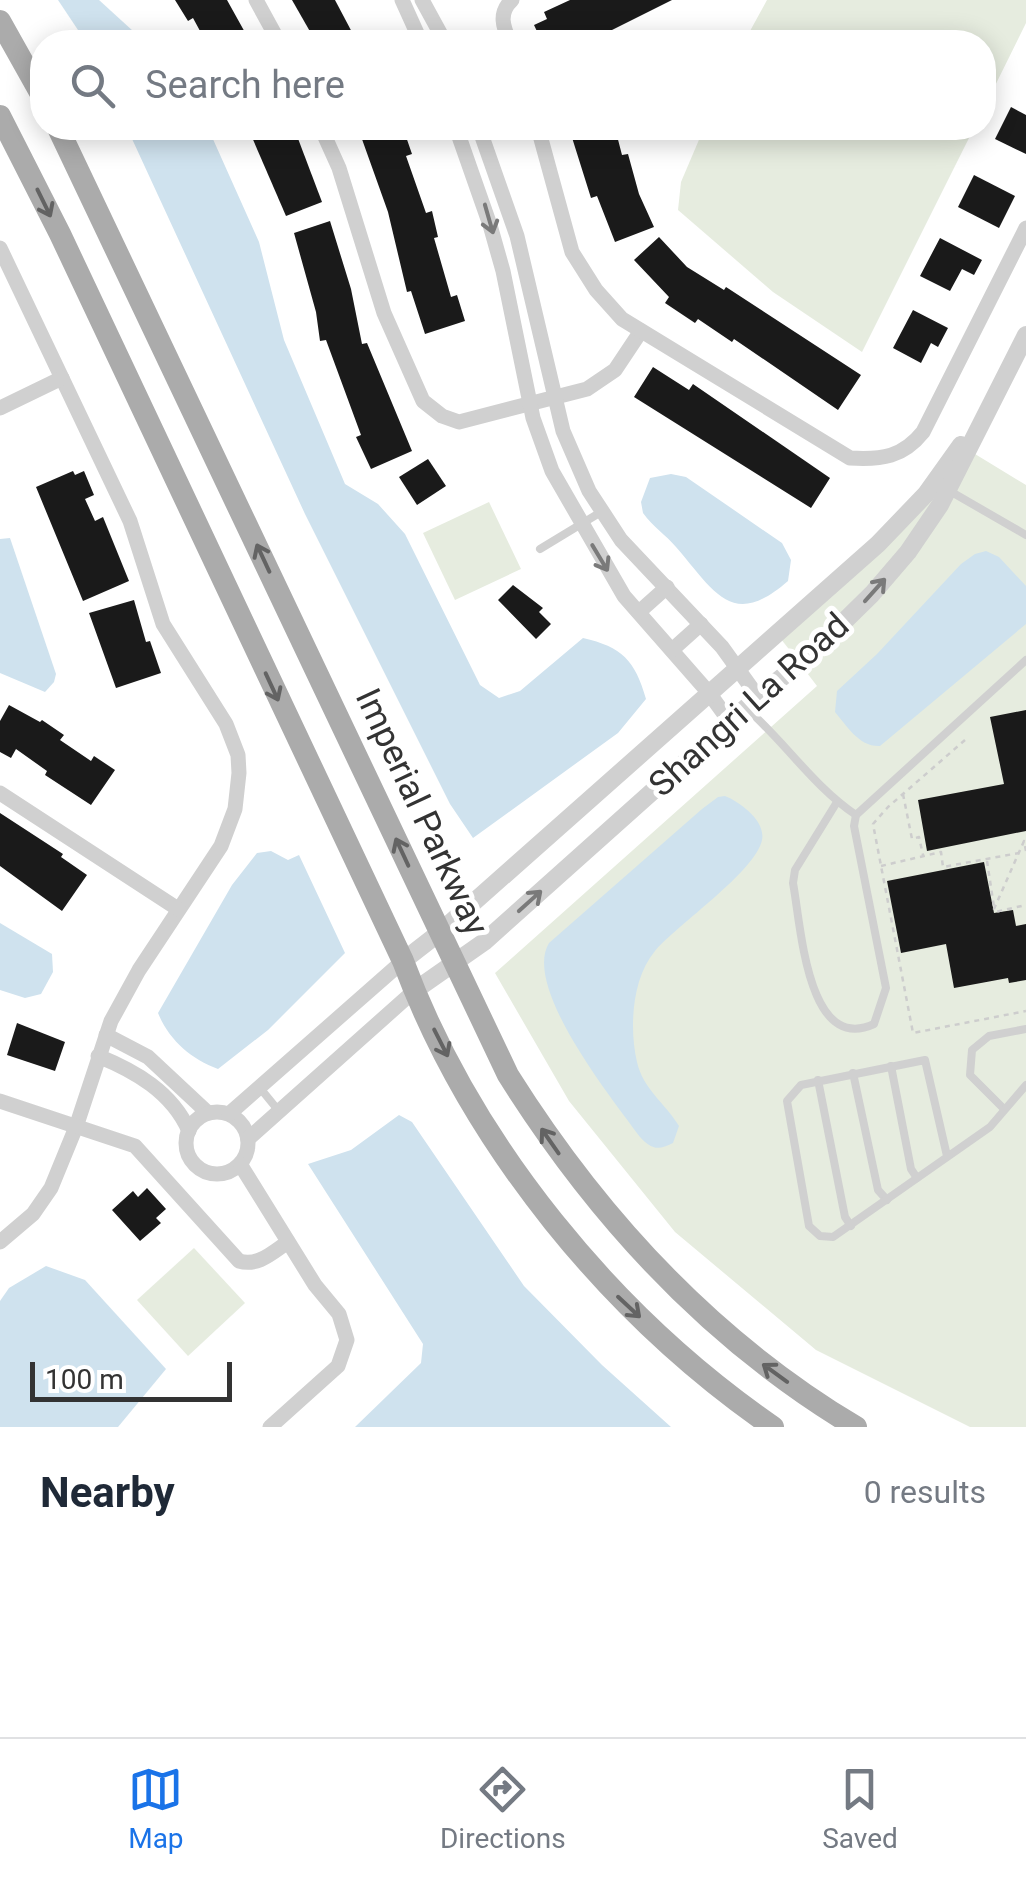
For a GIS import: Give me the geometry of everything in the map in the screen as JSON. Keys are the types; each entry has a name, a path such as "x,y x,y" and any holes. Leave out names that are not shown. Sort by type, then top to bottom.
{"main road":[{"path":"0,22 30,75"},
{"path":"0,116 60,234 414,990 472,1102 504,1154 611,1291 677,1352 773,1427"},
{"name":"Imperial Parkway","path":"64,140 508,1075 548,1138 638,1252 717,1327 768,1368 856,1427"}],"street":[{"path":"256,0 273,30"},
{"path":"402,0 416,30"},
{"path":"422,0 438,30"},
{"path":"506,30 502,18 505,6 512,0"},
{"path":"325,140 345,187 384,313 423,402 442,416 459,422 586,389 615,370 641,332"},
{"path":"461,140 476,177 503,271 530,404 552,471 624,596 730,722"},
{"path":"483,140 516,236 564,431 601,512 621,540 738,667 752,702"},
{"path":"541,140 572,252 596,290 622,319 850,458 874,460 895,456 911,447 923,432 1026,228"},
{"path":"0,248 130,520 163,624 226,724 238,754 238,790 229,830 139,970 106,1035 52,1188 33,1214 0,1242"},
{"name":"Shangri La Road","path":"414,990 484,942 814,651 872,594 908,552 948,490 1023,347"},
{"path":"0,408 62,378"},
{"name":"Shangri La Road","path":"403,961 878,544 926,494 991,405"},
{"path":"639,612 667,587"},
{"path":"672,650 700,624"},
{"path":"0,793 178,909"},
{"path":"229,1114 244,1128 248,1139 245,1156 240,1164 224,1173 204,1172 187,1150 189,1131 200,1117 229,1114 403,961"},
{"path":"248,1139 414,990"},
{"path":"106,1035 148,1056 208,1114"},
{"path":"98,1056 144,1077 189,1131"},
{"path":"0,1101 134,1146 239,1261 254,1263 288,1242"},
{"path":"240,1164 315,1285 339,1314 347,1340 338,1366 270,1427"}],"lane":[{"path":"948,490 1026,535"},
{"path":"540,549 601,512"},
{"path":"837,802 796,870 793,883 815,996 841,1028 859,1031 874,1024 886,988 854,826 856,814 1026,660"},
{"path":"752,702 837,802 856,814"},
{"path":"1004,1110 970,1075 972,1050 989,1036 1026,1028"},
{"path":"948,1156 924,1060 801,1085 787,1101 809,1226 820,1236 834,1237 887,1200 990,1126 1026,1085"},
{"path":"891,1066 911,1169 917,1178"},
{"path":"854,1074 878,1190 887,1200"},
{"path":"818,1080 844,1217 850,1226"},
{"path":"260,1088 278,1110"}],"path":[{"path":"964,740 873,824 914,1033 1026,1011"},
{"path":"903,794 912,838 919,837 923,856"},
{"path":"994,908 1024,841 1026,851"},
{"path":"879,866 941,852 944,867 1019,853"},
{"path":"986,859 995,912 1026,905"}],"shaded area":[{"path":"767,0 1026,0 1026,23 996,84 996,30 751,30"},
{"path":"699,140 968,140 862,352 773,292 678,210 681,182"},
{"path":"975,454 1026,485 1026,1427 970,1427 816,1350 675,1232 569,1101 495,973 817,686 804,669"},
{"path":"942,485 896,556 837,620 795,657 781,639"},
{"path":"489,502 521,569 455,600 423,533"},
{"path":"194,1248 245,1303 188,1356 137,1300"}],"water":[{"path":"58,0 99,0 132,30 78,30"},
{"path":"133,140 213,140 259,242 284,340 345,484 378,504 405,534 480,685 499,698 520,691 583,638 608,646 625,657 637,674 646,699 618,733 473,838 450,804 305,514"},
{"path":"671,474 686,477 782,543 791,560 788,581 752,603 738,604 714,590 643,513 641,502 650,478"},
{"path":"10,538 56,674 45,692 0,673 0,539"},
{"path":"986,551 999,557 1026,586 1026,624 880,746 866,743 835,712 837,691 961,564"},
{"path":"725,796 744,808 760,826 762,840 757,853 655,951 637,989 633,1034 640,1072 679,1126 673,1143 655,1148 640,1137 574,1043 548,987 544,962 549,943 702,809"},
{"path":"271,851 288,860 299,855 345,953 268,1030 218,1069 182,1047 158,1013 232,885 257,853"},
{"path":"0,923 52,954 53,972 41,994 25,998 0,990"},
{"path":"399,1115 412,1122 524,1286 602,1365 671,1427 355,1427 421,1363 423,1344 308,1164 351,1150"},
{"path":"46,1266 85,1280 166,1369 118,1427 0,1427 0,1301 9,1288"}],"building":[{"path":"175,0 227,0 244,30 200,30 193,18 188,21"},
{"path":"292,0 335,0 351,30 309,30"},
{"path":"570,0 672,0 612,30 536,30 534,25 547,19 544,12"},
{"path":"1011,107 1026,115 1026,154 996,137"},
{"path":"253,140 299,140 322,202 286,216"},
{"path":"362,140 407,140 412,154 406,156 426,213 432,211 438,237 434,238 451,297 457,295 465,321 425,334 411,291 407,292 388,212"},
{"path":"573,140 618,140 622,155 628,154 639,194 654,227 615,242 597,196 591,198"},
{"path":"974,175 1015,196 999,228 958,207"},
{"path":"330,221 351,289 362,344 367,343 412,451 371,469 356,437 361,435 326,340 320,341 294,233"},
{"path":"659,237 687,267 724,290 726,287 861,375 838,410 734,339 732,342 698,319 695,323 665,303 669,297 634,260"},
{"path":"940,238 982,260 974,275 962,269 950,291 920,276"},
{"path":"913,310 948,328 938,347 931,343 921,363 893,348"},
{"path":"653,367 689,390 693,384 830,478 811,508 634,397"},
{"path":"428,459 446,486 417,505 399,477"},
{"path":"73,471 75,475 84,471 94,495 85,499 95,521 103,517 129,581 83,601 36,487"},
{"path":"513,585 543,608 539,612 551,624 536,639 498,600"},
{"path":"134,600 146,642 150,641 161,673 116,688 89,613"},
{"path":"9,705 64,735 60,740 91,761 94,756 115,770 91,805 45,775 47,771 16,749 11,758 0,752 0,721"},
{"path":"1026,710 1026,831 927,851 918,800 1004,784 990,717"},
{"path":"0,813 63,854 61,857 87,875 62,911 0,866"},
{"path":"984,862 994,913 1013,910 1016,926 1026,924 1026,980 1009,983 1008,978 954,988 946,944 901,953 887,881"},
{"path":"17,1023 65,1042 55,1071 7,1055"},
{"path":"147,1188 166,1209 156,1218 161,1223 140,1241 112,1210 133,1191 138,1197"}]}
